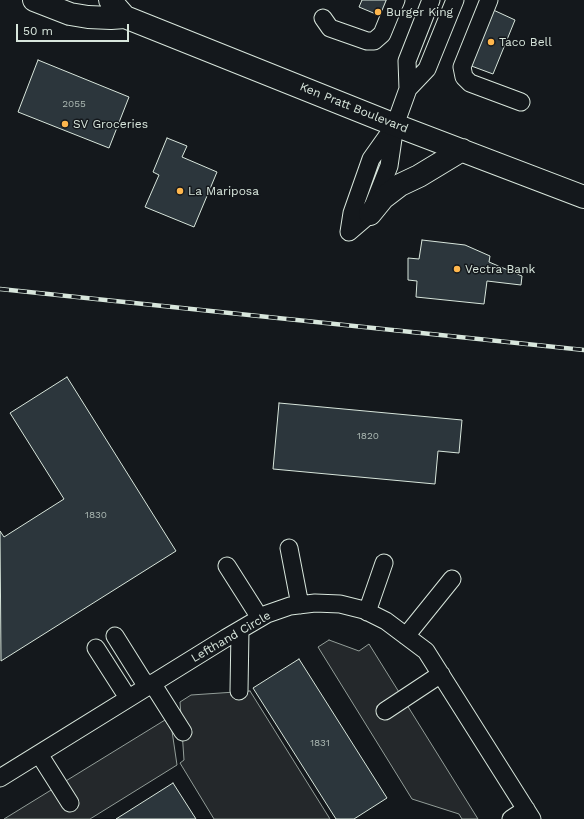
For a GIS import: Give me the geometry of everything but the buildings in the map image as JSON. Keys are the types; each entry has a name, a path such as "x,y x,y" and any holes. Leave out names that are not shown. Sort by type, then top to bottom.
{"highway":[{"name":"Ken Pratt Boulevard","path":"34,0 70,14 88,17 125,17 395,125 584,197"},
{"name":"Ken Pratt Boulevard","path":"110,0 125,17"},
{"path":"370,214 383,198 400,185 419,176 462,150"}],"street":[{"path":"323,18 330,28 367,41 374,41 382,34 396,0"},
{"path":"395,125 371,159 352,213 349,232 370,214 389,166 395,125 408,89 407,61 431,0"},
{"path":"408,89 427,69 456,0"},
{"path":"489,0 462,68 464,77 470,83 521,102"},
{"path":"288,548 300,605"},
{"path":"367,612 384,562"},
{"path":"227,566 260,618"},
{"path":"406,636 452,579"},
{"name":"Lefthand Circle","path":"0,778 267,614 290,606 315,603 340,604 367,612 386,621 426,651 529,814"},
{"path":"239,691 240,630"},
{"path":"115,636 183,732"},
{"path":"96,648 128,698"},
{"path":"385,711 441,674"},
{"path":"39,754 70,803"},
{"path":"511,819 529,814"}],"shaded area":[{"path":"329,640 359,651 369,644 478,819 462,819 459,814 412,799 318,647"},
{"path":"250,691 330,819 214,819 180,763 184,760 180,702 191,695"},
{"path":"165,720 172,731 177,765 90,819 4,819"}],"railway":[{"path":"0,289 584,350"}],"place":[{"name":"Burger King","path":"378,12"},
{"name":"Taco Bell","path":"491,42"},
{"name":"SV Groceries","path":"65,124"},
{"name":"La Mariposa","path":"180,191"},
{"name":"Vectra Bank","path":"457,269"}]}
